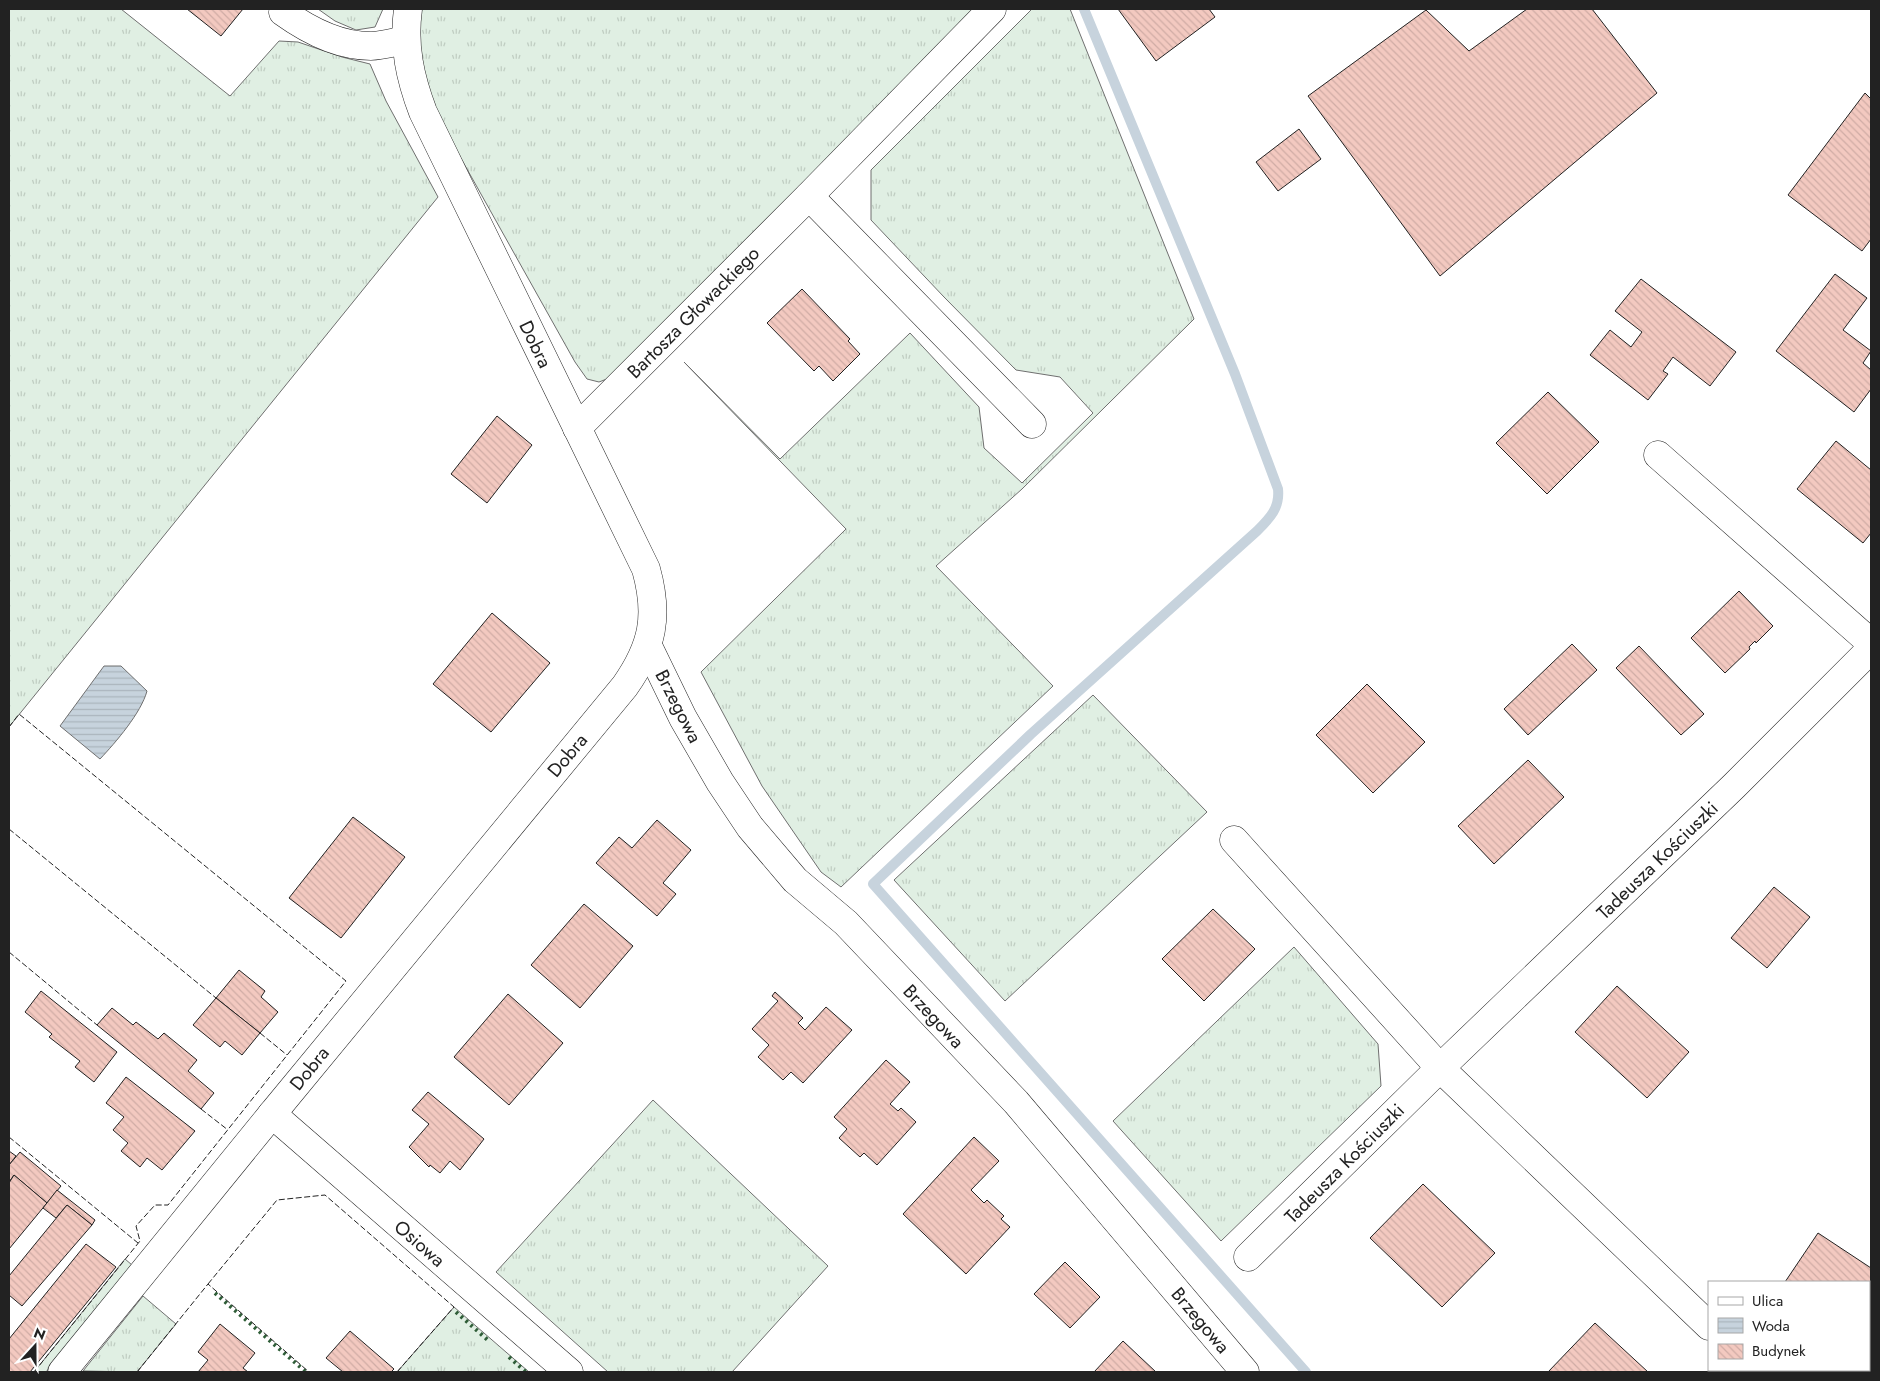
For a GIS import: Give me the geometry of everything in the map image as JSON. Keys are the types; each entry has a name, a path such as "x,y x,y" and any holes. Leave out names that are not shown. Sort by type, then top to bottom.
{"street":[{"name":"Dobra","path":"62,1372 625,686 637,669 648,646 653,619 653,606 646,568 423,112 410,76 406,40 408,9"},
{"name":"Bartosza Głowackiego","path":"577,428 809,196 992,9"},
{"path":"283,12 324,35 344,42 371,46 406,40"},
{"path":"809,196 1032,424"},
{"path":"1658,455 1871,643"},
{"name":"Brzegowa","path":"648,646 683,718 720,782 750,827 795,880 846,922 1016,1102 1245,1372"},
{"name":"Tadeusza Kościuszki","path":"1248,1257 1440,1068 1734,786 1871,649"},
{"path":"1234,840 1440,1068 1708,1325"},
{"name":"Osiowa","path":"272,1114 569,1372"}],"green space":[{"path":"9,9 121,9 230,96 279,41 298,42 370,64 386,101 438,197 9,727"},
{"path":"318,9 383,9 375,27 356,30 335,21"},
{"path":"422,9 974,9 612,377 599,382 587,379 575,362 427,95 417,33"},
{"path":"1032,9 1070,9 1194,319 1022,489 936,566 1053,686 841,887 821,872 762,786 701,672 846,529 684,362 780,459 910,333 979,407 984,448 1022,483 1093,413 1060,377 1016,370 871,220 871,170"},
{"path":"1093,695 1207,812 1005,1001 894,880"},
{"path":"1294,947 1378,1044 1381,1086 1221,1241 1113,1121"},
{"path":"653,1100 828,1266 732,1372 608,1372 496,1272"},
{"path":"125,1259 132,1265 46,1372 34,1372"},
{"path":"143,1296 176,1324 137,1372 83,1371"},
{"path":"454,1307 529,1372 397,1372"}],"water":[{"path":"104,666 121,666 147,691 134,718 100,759 60,726"}],"building":[{"path":"187,9 243,9 221,36"},
{"path":"1118,9 1209,9 1215,17 1156,61"},
{"path":"1527,9 1592,9 1657,93 1440,276 1308,96 1426,10 1469,51"},
{"path":"1865,93 1871,99 1871,239 1862,251 1788,195"},
{"path":"1299,129 1321,159 1278,191 1256,162"},
{"path":"1835,274 1867,298 1843,330 1871,351 1863,363 1871,370 1871,389 1854,412 1776,351"},
{"path":"1641,279 1736,352 1710,386 1673,357 1663,371 1668,374 1648,400 1590,355 1610,330 1631,347 1642,332 1615,311"},
{"path":"802,289 850,339 848,341 860,354 833,381 819,366 814,371 767,323"},
{"path":"1548,392 1599,442 1547,494 1496,443"},
{"path":"497,416 532,445 487,503 451,474"},
{"path":"1836,441 1871,470 1871,533 1863,543 1797,489"},
{"path":"1739,591 1773,626 1756,643 1755,641 1749,647 1750,649 1725,673 1691,638"},
{"path":"492,613 550,663 491,732 433,684"},
{"path":"1572,644 1597,670 1528,735 1504,709"},
{"path":"1639,646 1704,714 1681,735 1616,668"},
{"path":"1367,684 1425,742 1373,793 1316,735"},
{"path":"1528,760 1564,797 1494,864 1458,826"},
{"path":"353,817 405,857 341,938 289,898"},
{"path":"657,820 691,850 663,883 676,894 657,916 596,863 619,837 632,848"},
{"path":"1774,887 1810,917 1767,968 1731,938"},
{"path":"584,904 633,946 580,1008 531,965"},
{"path":"1213,909 1255,949 1204,1001 1162,959"},
{"path":"239,970 265,991 261,997 278,1012 260,1033 216,998"},
{"path":"1617,986 1689,1052 1647,1098 1575,1032"},
{"path":"41,991 117,1052 94,1082 75,1067 80,1061 49,1037 52,1034 25,1012"},
{"path":"775,992 803,1018 798,1023 805,1030 826,1007 852,1030 803,1083 791,1072 783,1080 758,1057 769,1045 752,1029 778,1001 772,996"},
{"path":"508,994 563,1043 509,1105 454,1057"},
{"path":"216,998 260,1033 242,1055 225,1041 220,1047 193,1025"},
{"path":"112,1008 133,1025 136,1022 158,1039 164,1033 197,1060 188,1071 214,1093 201,1109 97,1025"},
{"path":"886,1060 910,1082 890,1104 898,1111 901,1108 916,1122 877,1165 864,1153 860,1157 839,1138 847,1129 834,1117"},
{"path":"126,1077 195,1131 162,1170 147,1158 140,1167 121,1151 128,1143 113,1130 124,1117 106,1103"},
{"path":"428,1092 484,1139 460,1170 450,1161 440,1173 430,1165 429,1167 409,1147 429,1124 412,1110"},
{"path":"974,1137 999,1161 971,1190 984,1203 987,1200 1004,1216 1001,1219 1010,1227 966,1274 903,1214"},
{"path":"9,1151 16,1156 9,1165"},
{"path":"20,1152 61,1186 47,1203 14,1175 9,1182 9,1165"},
{"path":"14,1175 47,1203 9,1249 9,1183"},
{"path":"1423,1184 1495,1253 1442,1307 1370,1238"},
{"path":"57,1190 95,1220 92,1225 67,1205 56,1218 43,1208"},
{"path":"67,1205 92,1225 22,1306 9,1295 9,1276"},
{"path":"1818,1233 1871,1268 1871,1308 1870,1310 1870,1281 1786,1281"},
{"path":"86,1244 116,1267 30,1372 9,1372 9,1339"},
{"path":"1065,1262 1100,1297 1070,1328 1034,1294"},
{"path":"1595,1323 1648,1372 1548,1372"},
{"path":"220,1324 255,1353 243,1368 248,1372 198,1372 208,1360 198,1352"},
{"path":"350,1331 394,1369 391,1372 343,1372 326,1358"},
{"path":"1123,1341 1156,1372 1094,1372"}],"waterway":[{"path":"1084,9 1235,374 1278,489 1276,507 1270,517 1257,531 1031,734 873,884 1306,1372"}],"hedge":[{"path":"215,1293 306,1372"},
{"path":"456,1312 490,1342"},
{"path":"509,1357 526,1372"}],"fence":[{"path":"9,727 19,714 346,981 168,1205 155,1205 136,1226 140,1241 34,1372"},
{"path":"9,829 216,998"},
{"path":"9,952 97,1025"},
{"path":"260,1033 287,1055"},
{"path":"201,1109 228,1130"},
{"path":"9,1137 138,1243"},
{"path":"208,1284 277,1200 325,1195 454,1307 397,1372"},
{"path":"137,1372 208,1284 309,1372"}]}
